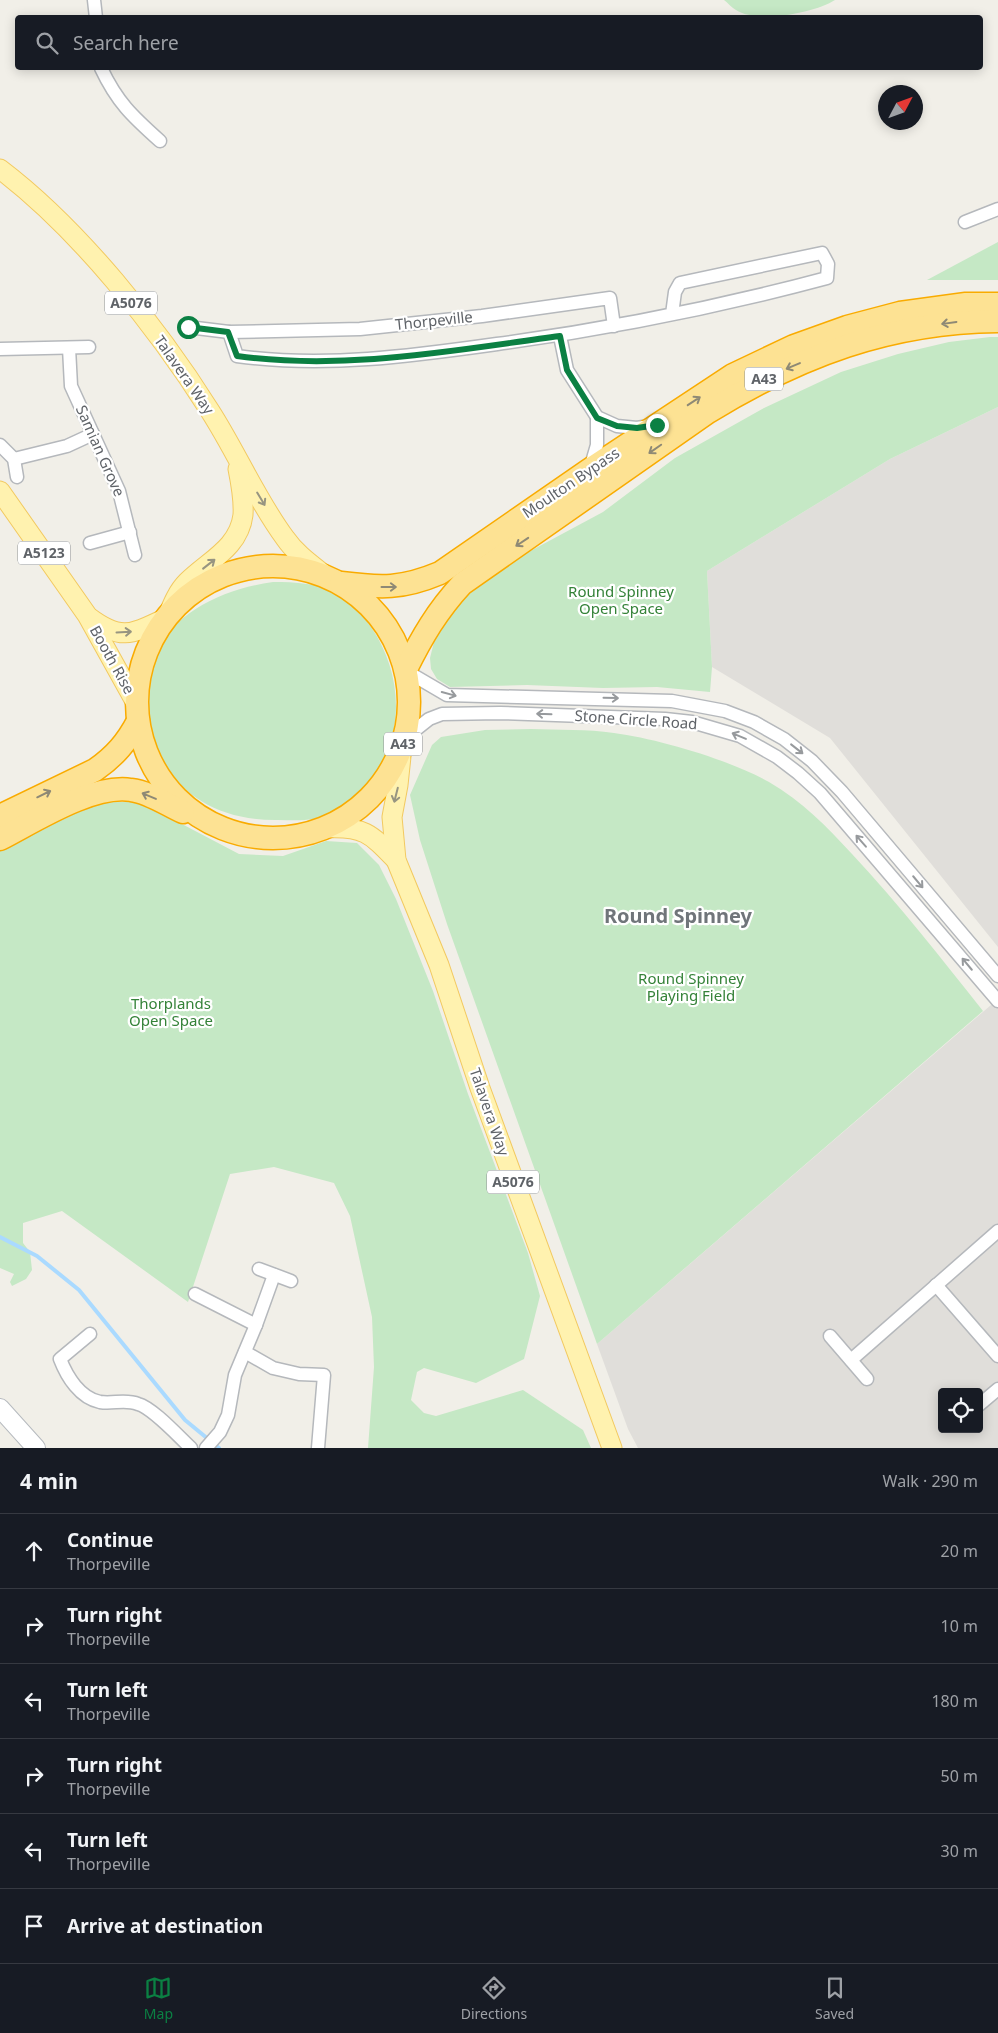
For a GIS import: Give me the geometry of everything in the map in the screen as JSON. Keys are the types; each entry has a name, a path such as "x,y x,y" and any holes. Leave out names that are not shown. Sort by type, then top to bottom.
{"highway":[{"name":"Moulton Bypass","path":"334,580 395,587 418,582 440,573 589,470 733,375 794,346 847,327 900,313 966,304 998,304"},
{"name":"Moulton Bypass","path":"406,670 422,637 443,605 462,584 708,412 747,388 773,374 829,351 872,337 910,328 962,321 998,321"},
{"name":"A43","path":"0,839 85,797 113,788 132,790 210,822 238,833 267,838 297,836 326,828 343,819 372,796 394,764 403,743 410,705 406,670 388,628 358,596 334,580 306,570 285,566 241,569 220,576 201,586 183,599 166,617 152,638 143,660 138,682 137,713 144,746 170,790 188,808 210,822"},
{"name":"A43","path":"0,816 95,770 107,762 123,747 137,713"}],"main road":[{"name":"Talavera Way","path":"0,169 46,208 93,257 136,308 211,412 236,458 285,539 303,558 334,580"},
{"name":"Talavera Way","path":"166,617 176,597 187,582 225,550 237,534 242,516 243,498 236,458"},
{"name":"Booth Rise","path":"0,491 87,616 118,668 137,713"},
{"name":"Booth Rise","path":"87,616 104,628 120,633 140,630 166,617"},
{"name":"Talavera Way","path":"403,743 392,817 396,860 439,965 486,1106 612,1448"},
{"name":"Talavera Way","path":"326,828 348,827 361,830 378,842 396,860"}],"street":[{"path":"94,0 96,15"},
{"path":"103,70 118,100 128,112 160,140"},
{"path":"966,222 998,209"},
{"name":"Thorpeville","path":"228,332 237,356 263,360 329,361 446,352 560,336 699,310 827,278 828,264 822,253 680,283 674,292 672,314"},
{"name":"Thorpeville","path":"188,327 228,332 360,329 482,316 610,298 614,326"},
{"path":"560,336 567,370 597,418 597,446 589,470"},
{"path":"0,349 89,347"},
{"name":"Samian Grove","path":"69,348 71,386 119,492 135,555"},
{"path":"597,418 617,426 637,428 657,425"},
{"path":"14,459 67,446 93,434"},
{"path":"0,445 14,459 17,477"},
{"path":"90,543 130,532"},
{"name":"Stone Circle Road","path":"406,670 448,694 672,701 725,711 754,722 784,739 812,761 836,786 998,976"},
{"name":"Stone Circle Road","path":"403,743 429,719 442,714 500,713 665,719 692,722 740,736 778,758 820,793 998,1001"},
{"path":"851,1360 998,1231"},
{"path":"258,1269 291,1281"},
{"path":"206,1448 220,1432 228,1415 235,1375 274,1275"},
{"path":"936,1285 998,1356"},
{"path":"195,1294 256,1325"},
{"path":"90,1334 60,1359 66,1375 86,1397 101,1402 125,1401 140,1404 191,1448"},
{"path":"830,1336 867,1379"},
{"path":"245,1352 273,1368 299,1374 324,1375 318,1448"},
{"path":"983,1402 998,1389"},
{"path":"0,1408 36,1448"}],"shaded area":[{"path":"998,407 998,947 830,738 712,667 707,571 890,459"},
{"path":"998,999 998,1448 638,1448 628,1429 597,1344"}],"green space":[{"path":"724,0 835,0 814,9 786,15 752,15 734,9"},
{"path":"998,242 998,280 927,280"},
{"name":"Round Spinney Open Space","path":"998,337 998,407 890,459 707,571 712,667 710,692 657,687 603,688 527,685 450,687 437,679 431,669 430,658 434,642 448,614 493,571 603,512 675,458 764,408 841,372 898,354 949,342"},
{"path":"273,582 323,587 338,594 352,605 371,627 383,648 391,671 395,694 396,718 383,762 369,782 351,799 338,808 313,819 253,819 231,814 210,806 192,795 164,763 154,742 147,718 145,687 149,664 162,641 174,626 203,604 220,596 255,585"},
{"name":"Round Spinney Playing Field","path":"531,729 604,732 673,745 735,766 781,789 803,806 843,844 919,931 983,1011 597,1344 447,924 420,840 410,795 432,745 441,737 485,730"},
{"name":"Thorplands Open Space","path":"99,802 140,802 239,854 283,856 326,841 357,843 379,865 396,899 433,991 468,1094 528,1253 540,1296 524,1359 476,1383 424,1368 417,1372 411,1400 424,1413 436,1416 523,1390 583,1430 591,1448 368,1448 374,1367 372,1317 350,1216 334,1183 274,1167 230,1174 188,1302 62,1211 23,1223 23,1243 30,1252 32,1270 26,1279 12,1286 10,1282 14,1274 0,1268 0,849"}],"waterway":[{"path":"0,1237 37,1256 79,1290 185,1420 219,1448"}],"district":[{"name":"Round Spinney","path":"678,916"}],"route":[{"path":"188,327 228,332 237,356 263,360 329,361 413,355 560,336 567,370 597,418 617,426 637,428 657,425"}]}
